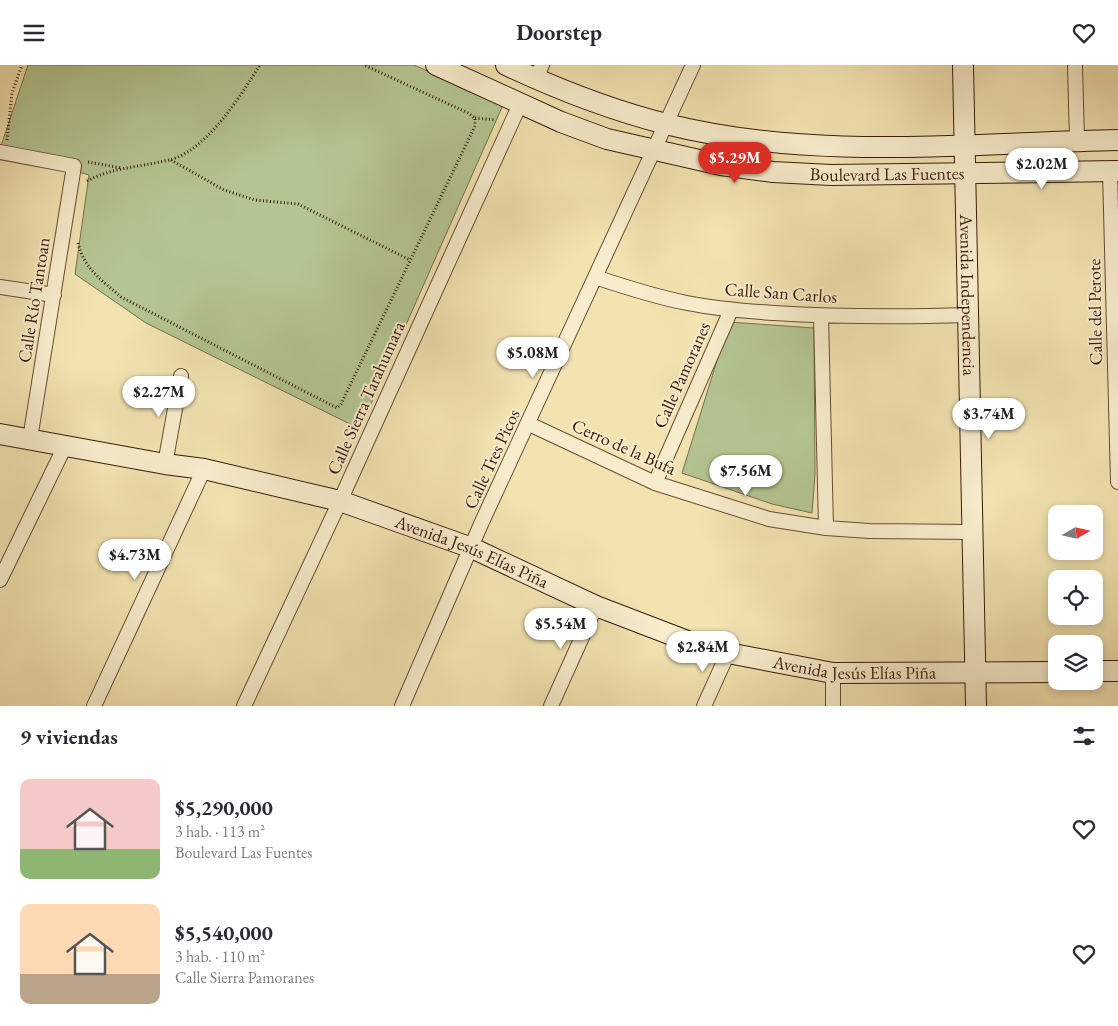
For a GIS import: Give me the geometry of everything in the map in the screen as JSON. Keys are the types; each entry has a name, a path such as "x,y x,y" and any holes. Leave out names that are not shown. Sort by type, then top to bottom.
{"street":[{"name":"Boulevard Las Fuentes","path":"436,65 517,113 561,122 607,139 654,151 721,165 774,172 831,175 1114,171"},
{"name":"Boulevard Las Fuentes","path":"506,65 539,72 609,106 666,124 728,136 797,144 894,147 1118,140"},
{"name":"Calle Tres Picos","path":"402,706 595,277 694,65"},
{"name":"Avenida Independencia","path":"963,65 976,706"},
{"path":"1075,65 1077,141"},
{"name":"Calle Sierra Tarahumara","path":"244,706 517,113"},
{"path":"3,153 74,166"},
{"name":"Calle Río Tantoan","path":"30,439 74,166"},
{"name":"Calle del Perote","path":"1114,171 1118,482"},
{"name":"Calle San Carlos","path":"595,277 643,293 731,310 821,316 969,315"},
{"path":"0,287 54,295"},
{"name":"Calle Pamoranes","path":"655,483 731,310"},
{"path":"821,316 826,528"},
{"path":"165,464 181,376"},
{"name":"Cerro de la Bufa","path":"529,424 655,483 769,519 826,528 869,531 973,532"},
{"name":"Avenida Jesús Elías Piña","path":"0,434 165,464 204,469 340,501 472,548 596,606 690,642 728,653 833,673 1048,671"},
{"path":"2,572 65,445"},
{"path":"94,706 204,469"},
{"path":"551,706 596,606"},
{"path":"704,706 728,653"},
{"path":"1103,671 1118,671"},
{"path":"833,673 833,706"}],"path":[{"path":"3,153 12,93 22,65"},
{"path":"84,184 90,179 122,168 171,160 189,151 212,131 232,109 260,65"},
{"path":"364,65 475,118 517,113"},
{"path":"77,237 81,255 92,272 121,297 337,408 341,404 475,126 475,118"},
{"path":"171,160 224,190 255,200 298,204 410,260"},
{"path":"74,166 80,161 122,168"}],"green space":[{"path":"28,65 414,65 503,105 360,429 146,323 75,274 89,175 0,149"},
{"path":"729,322 814,328 815,474 812,513 772,504 682,473"}]}
